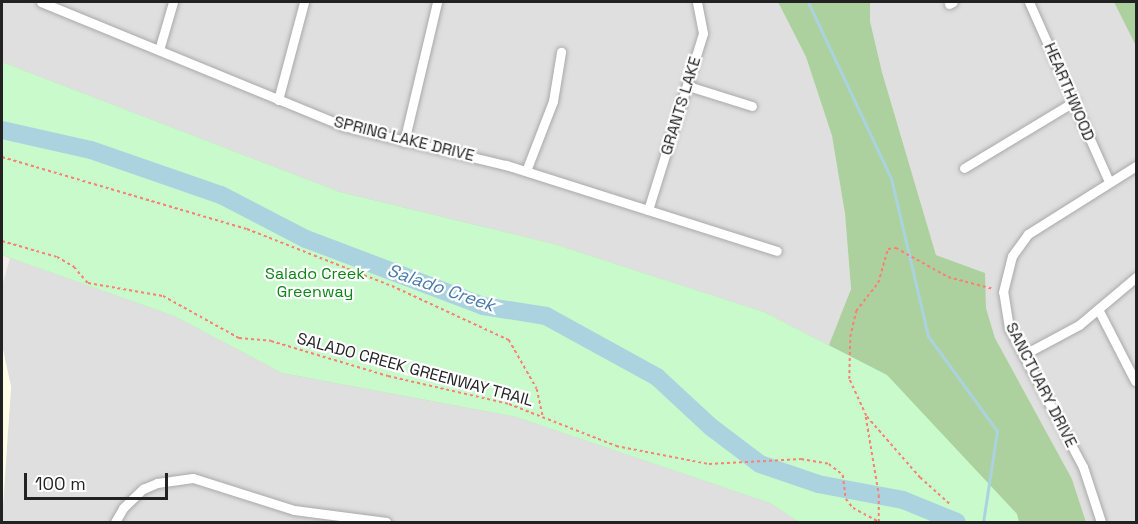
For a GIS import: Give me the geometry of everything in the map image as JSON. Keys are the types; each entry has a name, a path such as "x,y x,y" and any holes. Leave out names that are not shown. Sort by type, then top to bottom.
{"street":[{"name":"SPRING LAKE DRIVE","path":"43,2 343,126 526,171 777,250"},
{"path":"159,50 173,2"},
{"path":"278,100 304,2"},
{"path":"404,142 438,2"},
{"name":"GRANTS LAKE","path":"648,210 703,33 697,2"},
{"name":"HEARTHWOOD","path":"1029,2 1075,101 1109,182"},
{"path":"526,171 553,101 561,52"},
{"path":"688,86 752,106"},
{"path":"964,168 1075,101"},
{"name":"SANCTUARY DRIVE","path":"1101,522 1083,467 1009,328 1003,292 1012,256 1028,234 1137,166"},
{"path":"1023,355 1079,325 1137,277"},
{"path":"1098,309 1136,381"},
{"path":"115,522 123,508 143,489 157,483 193,478 294,510 386,522"}],"path":[{"path":"2,157 247,229 392,286 509,340 537,389 544,418"},
{"name":"SALADO CREEK GREENWAY TRAIL","path":"2,241 57,256 74,267 88,283 163,296 239,338 272,341 370,371 509,404 616,446 709,464 747,464 801,459 829,464 843,475 846,499 853,508 879,522"},
{"path":"879,522 879,495 866,416 849,379 850,337 856,311 878,283 888,249 896,248 948,278 1003,292"},
{"path":"866,416 920,478 950,504"}],"shaded area":[{"path":"2,2 778,2 806,57 832,136 845,214 851,289 830,345 764,312 554,244 340,192 2,62"},
{"path":"870,2 1136,2 1136,522 1086,522 1072,479 995,338 986,308 984,273 936,255 882,72 870,21"},
{"path":"10,258 174,316 282,373 516,417 770,503 799,522 2,522 11,387 2,345 2,286"},
{"path":"2,345 11,387 2,518"}],"green space":[{"name":"Salado Creek Greenway","path":"778,2 870,2 870,21 882,72 936,255 985,273 986,308 995,338 1072,479 1086,522 799,522 770,503 516,417 282,373 174,316 2,255 2,62 340,192 554,244 764,312 829,345 851,289 845,214 832,136 806,57"},
{"path":"1114,2 1136,2 1136,46"},
{"name":"Salado Creek Greenway","path":"2,62 340,192 554,244 764,312 887,375 1017,514 1019,522 799,522 770,503 516,417 282,373 174,316 2,255"}],"waterway":[{"path":"808,2 891,178 928,336 997,431 983,522"},
{"name":"Salado Creek","path":"2,130 91,150 221,195 306,239 483,306 546,316 657,377 711,427 760,464 818,484 903,500 957,522"}]}
